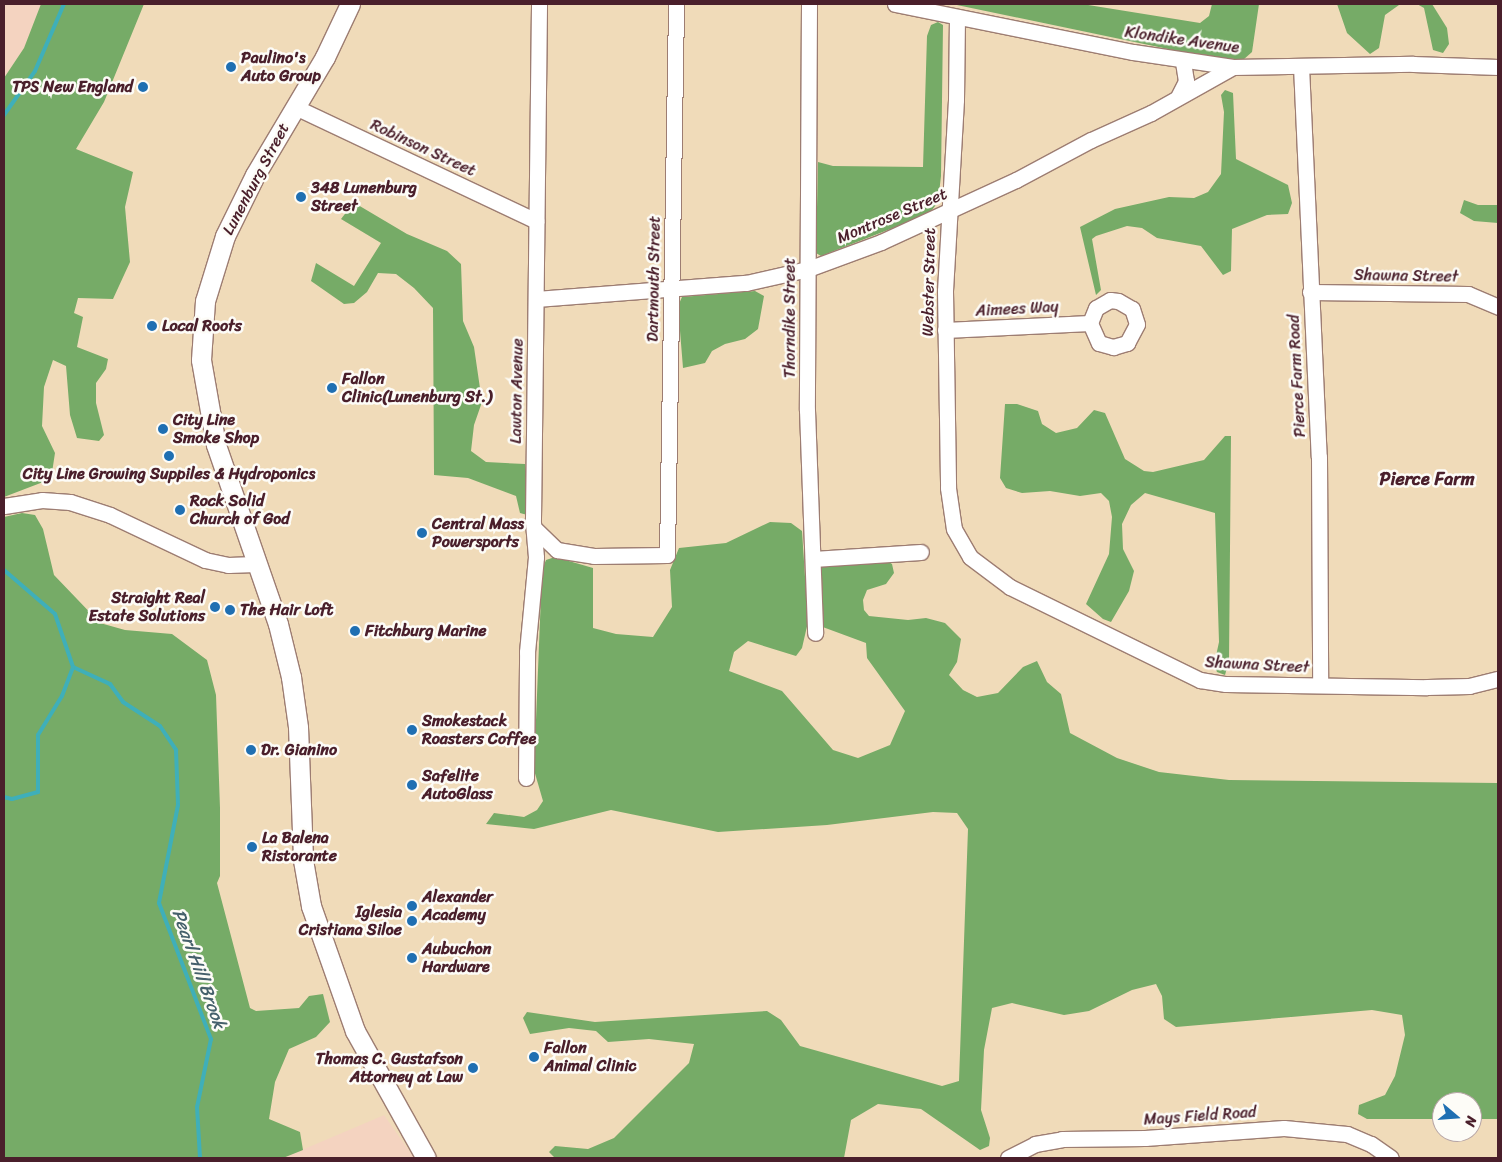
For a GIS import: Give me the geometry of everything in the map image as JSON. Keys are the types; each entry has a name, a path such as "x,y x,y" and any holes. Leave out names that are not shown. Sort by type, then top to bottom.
{"main road":[{"name":"Lunenburg Street","path":"350,4 329,50 238,206 211,274 202,330 206,396 219,454 255,564 278,624 294,693 303,860 317,928 354,1032 426,1158"}],"street":[{"name":"Lawton Avenue","path":"526,778 527,652 536,557 534,528 539,4"},
{"name":"Dartmouth Street","path":"534,528 557,550 594,556 667,555 676,4"},
{"name":"Thorndike Street","path":"809,4 807,458 815,633"},
{"name":"Klondike Avenue","path":"895,4 1183,62 1233,67 1413,64 1498,67"},
{"name":"Webster Street","path":"957,17 956,100 948,212 945,330 948,488 954,529 962,545"},
{"path":"1178,97 1186,81 1183,62"},
{"name":"Pierce Farm Road","path":"1301,66 1322,540 1320,685"},
{"name":"Montrose Street","path":"536,299 746,283 808,269 948,212 1178,97 1233,67"},
{"name":"Robinson Street","path":"296,107 536,221"},
{"name":"Shawna Street","path":"1310,292 1468,294 1498,307"},
{"name":"Aimees Way","path":"945,330 1090,323"},
{"path":"4,506 42,500 70,502 110,515 205,560 228,565 255,564"},
{"name":"Shawna Street","path":"962,545 970,557 994,578 1191,678 1217,684 1469,686 1498,680"},
{"path":"813,559 921,552"},
{"name":"Mays Field Road","path":"1008,1158 1029,1146 1062,1139 1145,1138 1284,1128 1347,1134 1392,1158"}],"shaded area":[{"path":"4,4 41,4 24,48 4,78"},
{"path":"384,1115 414,1158 283,1158 382,1116"}],"green space":[{"path":"41,4 144,4 104,102 76,149 133,172 125,207 130,262 113,299 78,298 74,313 83,317 77,347 108,359 106,369 96,383 96,403 104,435 99,441 77,438 70,415 66,366 53,360 44,387 42,426 55,453 51,479 4,497 4,78 24,48"},
{"path":"952,4 1082,4 1200,23 1209,16 1212,4 1259,4 1252,52 1243,60 1192,54"},
{"path":"1337,4 1417,4 1399,5 1385,15 1379,48 1370,54 1347,33"},
{"path":"1417,4 1432,4 1447,28 1449,44 1443,53 1433,50 1424,8"},
{"path":"938,22 943,25 941,176 938,202 929,214 821,256 816,253 818,162 833,166 923,167 927,36 931,25"},
{"path":"1225,90 1233,93 1236,159 1288,185 1292,203 1288,214 1267,215 1232,229 1231,271 1223,275 1201,246 1157,238 1142,228 1127,226 1096,236 1092,239 1101,290 1096,295 1080,227 1115,209 1169,197 1194,198 1208,192 1221,174 1224,112 1221,95"},
{"path":"1464,200 1478,205 1498,205 1498,223 1474,221 1460,213"},
{"path":"358,205 407,234 447,251 461,264 463,321 474,347 482,402 474,425 471,451 486,462 525,464 531,516 520,513 516,496 468,478 434,475 433,308 414,288 396,274 378,273 367,292 354,303 344,304 311,281 316,263 354,286 381,243 341,219 348,210"},
{"path":"755,291 764,296 758,329 745,339 725,344 712,351 705,363 683,368 678,306 682,297"},
{"path":"1005,404 1017,404 1038,411 1042,424 1056,433 1077,428 1094,410 1105,413 1125,459 1144,471 1153,472 1204,460 1225,436 1231,436 1229,661 1225,675 1217,672 1214,665 1219,642 1215,513 1145,493 1131,505 1122,524 1123,549 1134,571 1129,591 1111,622 1103,619 1086,604 1109,554 1112,517 1109,501 1101,493 1080,496 1050,491 1022,493 1006,488 1000,478"},
{"path":"22,513 35,515 43,529 54,575 100,623 125,630 172,634 207,660 216,695 220,808 220,876 217,883 250,1008 256,1011 299,1008 309,996 323,994 330,1022 316,1037 289,1049 275,1082 269,1119 300,1132 303,1150 283,1158 4,1158 4,517"},
{"path":"770,522 791,523 802,531 808,622 802,648 796,656 748,641 734,652 729,671 782,691 833,750 858,758 890,745 905,711 867,658 866,643 820,626 820,563 884,559 892,564 894,573 886,584 867,590 863,600 864,610 869,616 908,620 926,618 945,623 961,639 957,662 949,675 963,690 977,697 998,693 1023,667 1037,661 1047,682 1061,694 1070,733 1117,758 1159,772 1229,780 1498,783 1498,1119 1482,1119 1482,1092 1432,1092 1432,1119 1367,1119 1358,1114 1359,1105 1385,1095 1395,1076 1405,1035 1402,1015 1372,1010 1176,1027 1164,1019 1162,996 1156,984 1132,990 1089,1011 1064,1015 1012,1003 992,1008 984,1050 981,1110 990,1138 989,1146 980,1150 921,1109 878,1104 851,1120 844,1158 555,1158 549,1152 555,1146 588,1149 614,1138 689,1063 694,1044 649,1039 608,1042 596,1031 569,1028 530,1034 523,1018 527,1012 595,1022 767,1011 781,1020 800,1046 942,1086 959,1081 968,829 957,813 933,812 827,825 718,832 611,810 534,829 486,824 494,813 524,817 537,810 543,801 534,770 542,570 546,560 555,557 593,568 593,628 616,634 653,637 672,607 670,570 679,548 726,543"}],"waterway":[{"path":"4,115 35,71 64,4"},
{"name":"Pearl Hill Brook","path":"4,570 55,614 73,667 110,684 123,702 160,726 176,750 178,805 159,903 211,1039 197,1107 200,1158"},
{"path":"4,797 12,799 38,792 38,735 62,696 73,667"}],"place":[{"name":"Paulino's Auto Group","path":"231,67"},
{"name":"TPS New England","path":"143,87"},
{"name":"348 Lunenburg Street","path":"301,197"},
{"name":"Local Roots","path":"152,326"},
{"name":"Fallon Clinic(Lunenburg St.)","path":"332,388"},
{"name":"City Line Smoke Shop","path":"163,429"},
{"name":"City Line Growing Suppiles & Hydroponics","path":"169,456"},
{"name":"Rock Solid Church of God","path":"180,510"},
{"name":"Central Mass Powersports","path":"422,533"},
{"name":"Straight Real Estate Solutions","path":"215,607"},
{"name":"The Hair Loft","path":"230,610"},
{"name":"Fitchburg Marine","path":"355,631"},
{"name":"Smokestack Roasters Coffee","path":"412,730"},
{"name":"Dr. Gianino","path":"251,750"},
{"name":"Safelite AutoGlass","path":"412,785"},
{"name":"La Balena Ristorante","path":"252,847"},
{"name":"Alexander Academy","path":"412,906"},
{"name":"Iglesia Cristiana Siloe","path":"412,921"},
{"name":"Aubuchon Hardware","path":"412,958"},
{"name":"Fallon Animal Clinic","path":"534,1057"},
{"name":"Thomas C. Gustafson Attorney at Law","path":"473,1068"}],"district":[{"name":"Pierce Farm","path":"1427,479"}]}
